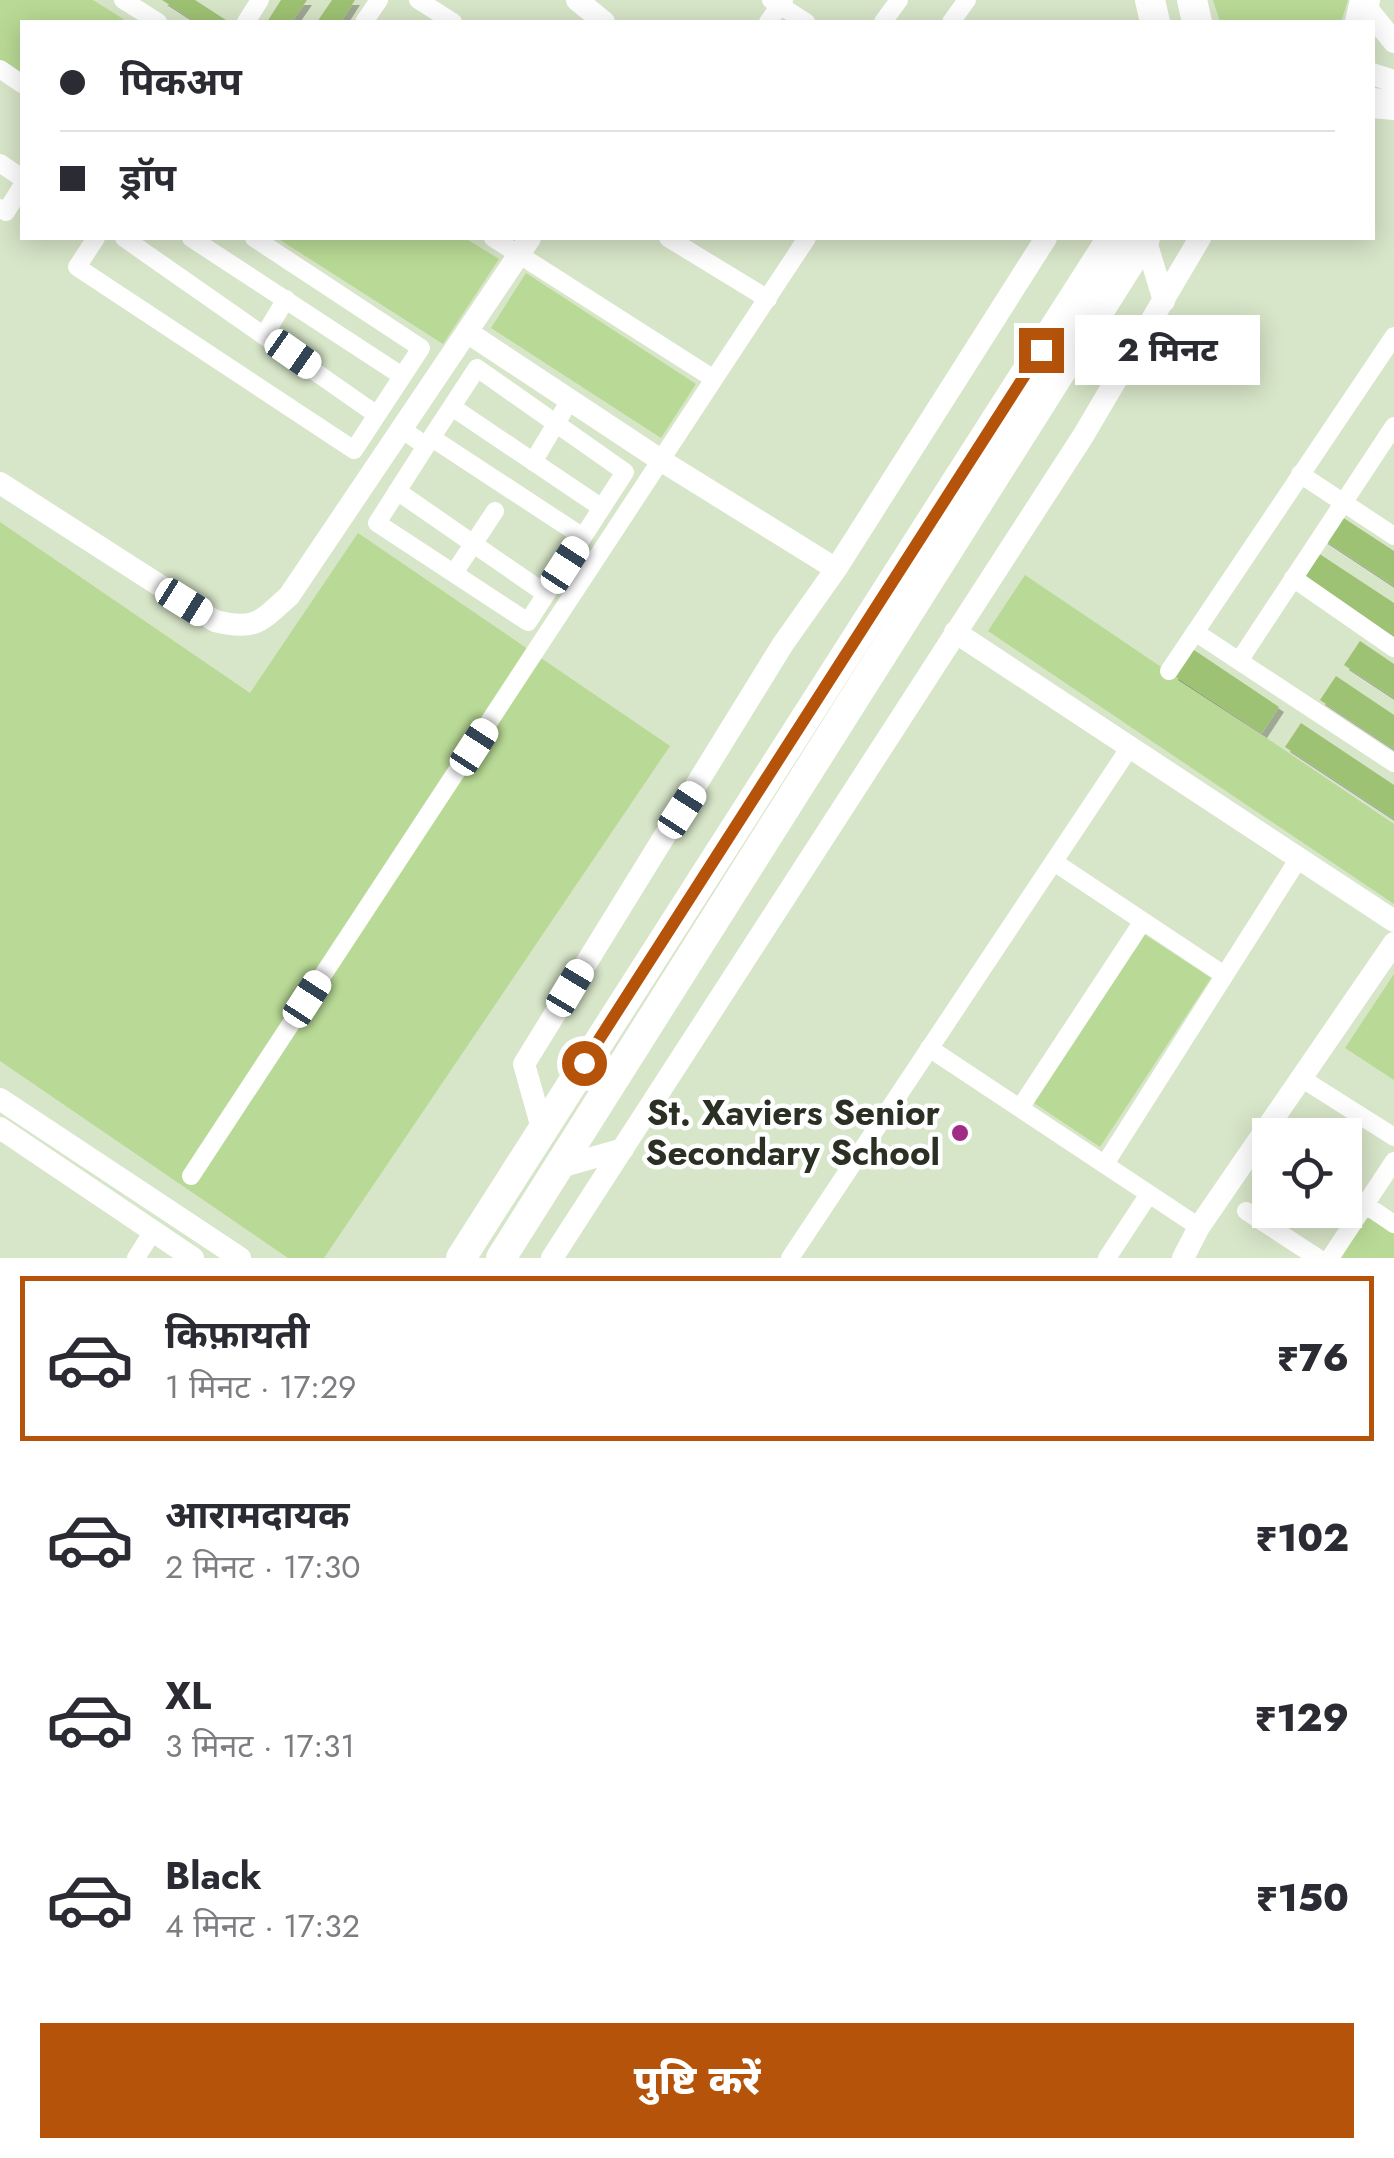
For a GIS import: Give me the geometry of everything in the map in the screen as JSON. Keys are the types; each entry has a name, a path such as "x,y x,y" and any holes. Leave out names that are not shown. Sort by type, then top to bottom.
{"highway":[{"path":"462,1258 1111,240"},
{"path":"506,1252 1144,240"}],"street":[{"path":"123,0 155,20"},
{"path":"418,0 450,20"},
{"path":"577,0 602,20"},
{"path":"885,20 900,0"},
{"path":"778,2 803,20"},
{"path":"1375,22 1394,42"},
{"path":"12,210 6,212 20,189"},
{"path":"95,240 77,266 354,450 421,348 257,240"},
{"path":"127,240 429,442 489,475 583,536"},
{"path":"194,240 402,376"},
{"path":"671,240 768,299"},
{"path":"191,1176 807,240"},
{"path":"542,1128 524,1064 783,644 836,569 1045,240"},
{"path":"1146,240 1164,301"},
{"path":"552,1258 1082,436 1199,240"},
{"path":"0,483 215,621 242,628 265,618 290,596 525,246 714,379"},
{"path":"265,334 286,299"},
{"path":"467,332 662,461 836,569"},
{"path":"1169,671 1394,336"},
{"path":"477,368 625,472 528,622 376,523 452,408 477,368"},
{"path":"533,462 570,400"},
{"path":"452,408 602,508"},
{"path":"1239,661 1394,426"},
{"path":"489,475 508,445"},
{"path":"1300,474 1394,536"},
{"path":"397,491 546,594"},
{"path":"454,574 495,510"},
{"path":"1293,578 1394,648"},
{"path":"955,632 1394,921"},
{"path":"1195,632 1394,764"},
{"path":"790,1258 1130,748"},
{"path":"1105,1164 1299,858"},
{"path":"1054,862 1224,975"},
{"path":"1020,1108 1143,921"},
{"path":"1183,1258 1199,1227 1394,943"},
{"path":"929,1048 1199,1227"},
{"path":"1301,1078 1394,1137"},
{"path":"0,1099 240,1258"},
{"path":"0,1128 193,1258"},
{"path":"557,1168 622,1149"},
{"path":"1330,1258 1394,1161"},
{"path":"1106,1258 1149,1194"},
{"path":"1362,1202 1394,1224"},
{"path":"1246,1211 1318,1258"},
{"path":"446,1258 483,1223"},
{"path":"136,1258 168,1244"}],"green space":[{"path":"0,0 93,0 125,20 20,20 20,74 0,61"},
{"path":"1213,0 1348,0 1342,20 1219,20"},
{"path":"280,240 468,240 499,259 443,344"},
{"path":"526,273 696,384 661,438 491,328"},
{"path":"0,522 250,693 358,533 670,746 324,1258 288,1258 0,1061"},
{"path":"1025,575 1394,824 1394,904 988,631"},
{"path":"1144,934 1211,978 1100,1147 1034,1103"},
{"path":"1394,974 1394,1080 1345,1048"},
{"path":"1365,1214 1394,1234 1394,1258 1336,1258 1356,1228 1362,1228"}],"building":[{"path":"162,0 195,0 226,20 193,20"},
{"path":"281,0 307,0 293,20 268,20"},
{"path":"332,0 355,0 342,20 318,20"},
{"path":"1339,515 1394,551 1394,586 1323,539"},
{"path":"1315,551 1394,603 1394,637 1299,574"},
{"path":"1360,641 1394,664 1394,698 1344,665"},
{"path":"1191,648 1279,707 1262,733 1173,675"},
{"path":"1336,676 1394,715 1394,749 1320,700"},
{"path":"1301,723 1394,785 1394,819 1285,747"}],"place":[{"name":"St. Xaviers Senior Secondary School","path":"960,1133"}],"route":[{"path":"584,1063 1041,350"}]}
